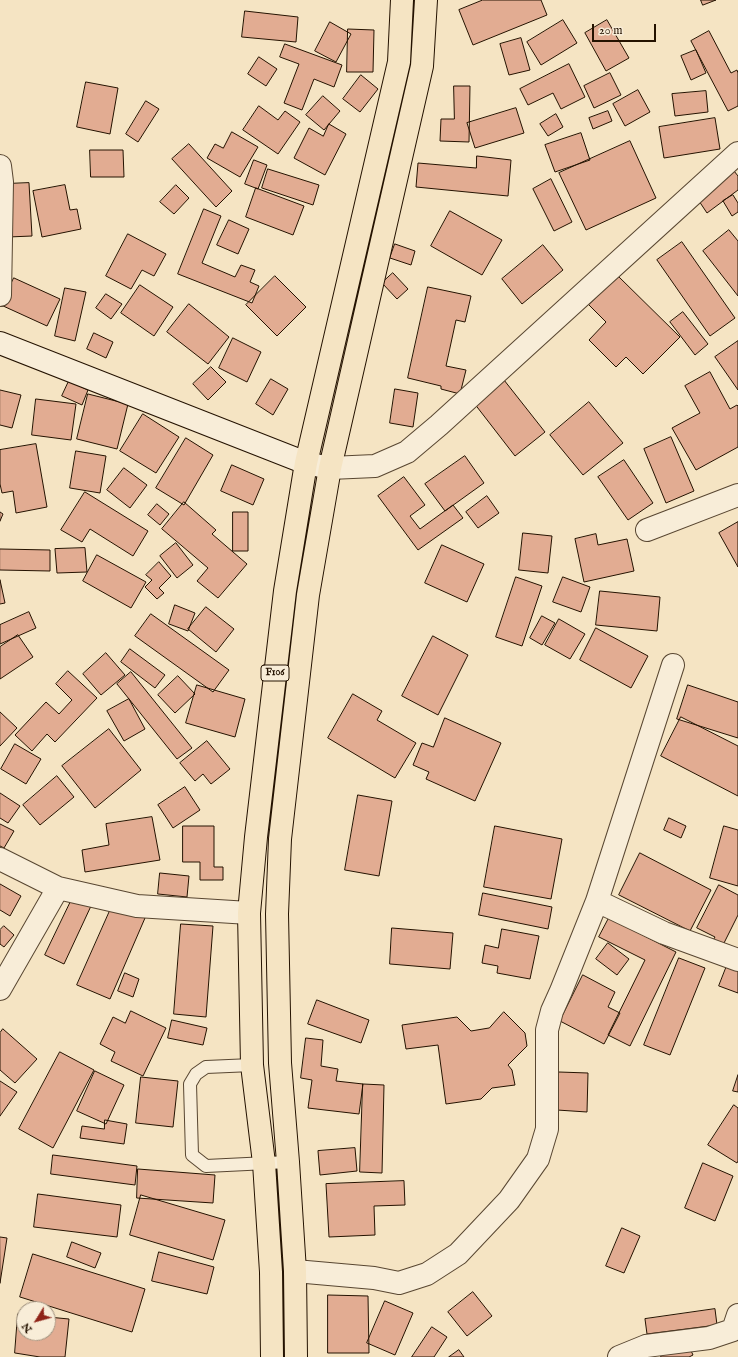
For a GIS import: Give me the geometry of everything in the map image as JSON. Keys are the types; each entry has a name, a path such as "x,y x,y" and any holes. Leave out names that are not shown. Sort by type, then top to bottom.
{"main road":[{"name":"F106","path":"272,1357 271,1272 264,1163 252,1065 249,913 263,767 285,592 306,463 399,62 402,0"},
{"name":"F106","path":"296,1357 295,1271 280,1063 277,914 280,840 308,595 330,468 422,66 426,0"}],"street":[{"path":"0,343 306,463 330,468 375,466 407,452 439,425 738,153"},
{"path":"0,166 2,182 0,295"},
{"path":"647,530 738,495"},
{"path":"295,1271 374,1278 399,1283 427,1274 458,1254 509,1200 538,1159 548,1129 547,1030 552,1011 562,991 597,901 674,665"},
{"path":"0,859 58,888 137,906 249,913"},
{"path":"0,989 58,888"},
{"path":"597,901 664,933 738,960"},
{"path":"619,1357 646,1346 709,1338 736,1325"}],"lane":[{"path":"252,1065 206,1067 196,1074 190,1084 192,1155 206,1166 288,1162"}],"building":[{"path":"483,0 541,0 547,15 473,45 459,10"},
{"path":"701,0 716,0 703,5"},
{"path":"245,11 298,17 296,42 242,37"},
{"path":"563,20 577,43 541,65 527,42"},
{"path":"607,20 629,58 606,71 585,33"},
{"path":"330,22 351,34 336,62 315,51"},
{"path":"348,29 374,30 373,72 347,72"},
{"path":"709,31 731,73 737,70 738,73 738,106 728,111 691,41"},
{"path":"521,38 530,70 509,75 500,44"},
{"path":"285,44 342,65 334,87 314,79 302,110 284,103 299,64 280,57"},
{"path":"696,50 706,73 691,80 681,56"},
{"path":"259,57 277,69 266,86 248,74"},
{"path":"569,64 585,97 561,109 553,93 528,105 520,89"},
{"path":"610,73 621,95 594,108 584,86"},
{"path":"361,75 378,89 360,112 343,99"},
{"path":"86,82 118,88 110,134 77,127"},
{"path":"454,86 470,86 469,142 440,141 441,119 454,119"},
{"path":"638,90 650,112 625,126 613,104"},
{"path":"706,91 708,112 675,116 672,94"},
{"path":"323,96 340,111 324,130 306,115"},
{"path":"146,101 159,109 138,142 126,134"},
{"path":"259,106 278,120 285,111 300,122 278,154 243,130"},
{"path":"516,108 524,133 475,148 467,123"},
{"path":"608,111 612,121 593,129 589,118"},
{"path":"556,114 563,127 548,136 540,124"},
{"path":"715,118 720,149 664,158 659,127"},
{"path":"329,124 346,134 325,175 294,158 309,128 323,136"},
{"path":"232,132 258,147 240,177 207,158 215,144 223,148"},
{"path":"581,133 590,160 555,172 545,145"},
{"path":"630,141 656,198 586,230 559,173"},
{"path":"189,144 232,191 216,207 172,159"},
{"path":"90,150 123,150 124,177 91,177"},
{"path":"477,156 511,160 508,196 416,187 418,163 476,168"},
{"path":"254,160 267,165 258,189 245,184"},
{"path":"268,169 319,185 313,205 262,188"},
{"path":"734,171 738,176 738,190 707,213 697,198"},
{"path":"551,179 572,222 554,231 533,189"},
{"path":"29,183 32,236 8,237 5,184"},
{"path":"65,185 70,210 77,209 81,229 42,237 33,191"},
{"path":"176,185 189,198 174,214 160,202"},
{"path":"256,188 304,206 293,235 246,217"},
{"path":"733,195 738,203 738,212 732,216 723,201"},
{"path":"204,209 221,216 202,263 235,277 241,265 255,270 250,282 259,286 252,303 178,274"},
{"path":"450,211 502,240 482,275 431,246"},
{"path":"229,220 249,229 238,254 217,245"},
{"path":"729,230 738,241 738,296 703,251"},
{"path":"128,234 166,254 154,276 142,270 131,289 106,276"},
{"path":"682,242 735,318 710,336 657,260"},
{"path":"395,244 415,251 411,265 390,258"},
{"path":"543,245 563,270 522,304 502,279"},
{"path":"393,273 408,289 397,299 382,283"},
{"path":"275,276 306,307 277,336 246,305"},
{"path":"618,276 680,337 643,374 626,357 616,367 589,340 606,322 589,305"},
{"path":"14,278 60,299 47,326 1,305"},
{"path":"140,285 173,307 154,336 121,313"},
{"path":"428,287 471,296 465,322 456,320 446,366 466,370 460,394 441,389 441,386 408,378"},
{"path":"65,288 86,292 75,341 55,336"},
{"path":"106,294 122,304 111,319 96,308"},
{"path":"189,304 229,337 208,364 167,332"},
{"path":"683,312 708,344 695,355 670,322"},
{"path":"94,333 113,342 106,358 87,349"},
{"path":"233,338 261,352 247,382 219,368"},
{"path":"738,341 738,390 715,357"},
{"path":"211,367 226,382 208,400 193,384"},
{"path":"710,372 730,409 737,405 738,406 738,447 696,470 672,428 700,413 685,386"},
{"path":"271,379 288,389 273,415 256,404"},
{"path":"504,380 545,432 515,456 474,403"},
{"path":"69,381 88,390 82,405 62,396"},
{"path":"395,389 418,393 413,427 390,423"},
{"path":"0,390 21,395 12,428 0,425"},
{"path":"88,394 128,404 117,449 77,439"},
{"path":"36,399 76,404 71,440 32,435"},
{"path":"589,402 623,443 583,475 550,435"},
{"path":"143,414 179,437 156,473 120,451"},
{"path":"671,437 694,491 666,503 644,449"},
{"path":"186,438 213,455 184,505 156,488"},
{"path":"36,444 47,507 16,513 13,491 2,493 0,484 0,450"},
{"path":"76,451 106,456 100,493 70,488"},
{"path":"465,456 484,483 445,511 425,484"},
{"path":"624,460 653,503 628,520 598,477"},
{"path":"232,465 264,479 253,505 221,491"},
{"path":"124,468 147,485 130,508 107,490"},
{"path":"404,477 425,505 410,516 420,529 453,505 463,518 418,550 378,496"},
{"path":"85,492 148,531 133,556 90,529 82,542 61,530"},
{"path":"487,496 499,513 478,528 466,512"},
{"path":"184,502 216,530 212,534 247,564 218,598 197,581 208,568 162,529"},
{"path":"157,504 169,514 160,525 148,515"},
{"path":"0,512 3,514 0,521"},
{"path":"233,512 248,512 248,551 233,551"},
{"path":"738,522 738,567 719,533"},
{"path":"523,533 552,536 548,573 519,570"},
{"path":"596,534 598,545 627,539 634,571 584,582 575,539"},
{"path":"176,543 193,565 177,578 160,556"},
{"path":"442,545 484,564 467,602 425,583"},
{"path":"85,548 87,572 57,573 55,549"},
{"path":"0,549 50,550 50,571 0,570"},
{"path":"97,555 146,582 131,608 83,581"},
{"path":"159,562 171,576 159,588 164,593 157,599 145,587 152,580 146,575"},
{"path":"516,577 542,586 522,646 496,637"},
{"path":"563,577 590,587 581,612 553,602"},
{"path":"0,580 5,603 0,604"},
{"path":"600,591 660,597 657,631 596,625"},
{"path":"175,605 195,613 188,631 169,624"},
{"path":"206,607 234,629 216,652 188,629"},
{"path":"29,612 36,628 0,644 0,625"},
{"path":"151,614 229,670 213,692 135,636"},
{"path":"542,616 555,623 542,645 530,638"},
{"path":"559,619 585,634 570,659 545,645"},
{"path":"596,628 648,656 631,688 580,660"},
{"path":"18,635 33,657 0,679 0,647"},
{"path":"433,636 468,655 438,715 402,696"},
{"path":"130,649 165,675 155,688 121,662"},
{"path":"106,653 125,675 101,695 83,674"},
{"path":"68,671 97,698 55,742 47,734 32,751 15,735 46,702 59,714 72,700 56,684"},
{"path":"131,672 192,748 177,759 117,684"},
{"path":"178,676 195,694 175,713 158,695"},
{"path":"197,685 245,699 235,737 186,723"},
{"path":"688,685 738,702 738,738 677,719"},
{"path":"353,694 382,711 377,720 416,743 395,778 328,738"},
{"path":"129,699 145,729 124,741 107,711"},
{"path":"0,712 17,728 0,746"},
{"path":"681,717 738,746 738,796 661,756"},
{"path":"445,718 501,743 475,801 426,779 429,772 413,765 422,743 433,747"},
{"path":"109,729 141,770 95,808 62,766"},
{"path":"207,741 230,769 211,784 203,774 195,781 180,763"},
{"path":"15,744 41,759 26,784 1,769"},
{"path":"57,776 74,797 40,825 23,805"},
{"path":"185,787 200,810 173,828 158,805"},
{"path":"0,793 20,806 8,823 0,818"},
{"path":"358,795 392,801 379,876 345,870"},
{"path":"152,817 160,860 85,872 82,850 109,845 106,824"},
{"path":"669,818 686,826 681,838 664,830"},
{"path":"0,824 14,831 4,848 0,846"},
{"path":"183,826 214,826 214,867 223,867 223,880 200,880 200,862 183,862"},
{"path":"495,826 562,839 551,899 484,887"},
{"path":"724,826 738,830 738,886 710,878"},
{"path":"640,853 711,890 690,931 619,895"},
{"path":"160,873 189,876 187,897 158,894"},
{"path":"0,884 21,896 10,916 0,910"},
{"path":"719,885 738,895 738,915 722,947 712,942 715,937 697,928"},
{"path":"483,893 552,907 548,929 479,915"},
{"path":"73,897 91,906 64,964 45,955"},
{"path":"113,904 145,918 110,999 77,985"},
{"path":"609,918 676,952 630,1046 608,1035 645,960 599,937"},
{"path":"181,924 213,926 206,1017 174,1014"},
{"path":"4,926 14,935 4,947 0,944 0,930"},
{"path":"392,928 453,933 450,969 390,964"},
{"path":"502,929 539,936 530,979 497,973 498,966 482,963 485,945 498,948"},
{"path":"608,943 629,959 617,975 596,959"},
{"path":"679,958 705,968 670,1055 644,1045"},
{"path":"728,963 738,966 738,993 719,986"},
{"path":"125,973 139,979 133,997 118,991"},
{"path":"583,975 615,992 608,1007 620,1013 604,1044 560,1021"},
{"path":"317,1000 369,1020 361,1043 308,1024"},
{"path":"131,1011 166,1028 143,1076 111,1061 115,1052 100,1044 113,1017 125,1023"},
{"path":"504,1012 525,1033 527,1046 508,1065 512,1070 515,1085 492,1088 481,1099 446,1104 438,1045 406,1049 402,1025 457,1017 471,1031 489,1028"},
{"path":"172,1020 207,1028 203,1045 168,1038"},
{"path":"3,1029 37,1059 15,1083 0,1070 0,1033"},
{"path":"306,1038 323,1040 321,1066 338,1069 336,1081 363,1084 359,1114 308,1108 312,1080 301,1078"},
{"path":"60,1052 94,1070 53,1148 19,1129"},
{"path":"95,1071 124,1085 106,1124 77,1111"},
{"path":"559,1072 588,1073 587,1112 557,1110"},
{"path":"738,1075 738,1092 733,1091"},
{"path":"141,1077 178,1081 173,1127 136,1123"},
{"path":"0,1081 17,1092 0,1116"},
{"path":"363,1084 384,1085 382,1173 360,1172"},
{"path":"734,1105 738,1108 737,1163 708,1145"},
{"path":"105,1120 127,1124 124,1144 80,1138 82,1126 104,1129"},
{"path":"355,1148 357,1171 320,1175 318,1151"},
{"path":"53,1155 137,1166 135,1185 51,1174"},
{"path":"703,1163 733,1176 715,1221 685,1208"},
{"path":"138,1169 215,1175 213,1203 137,1198"},
{"path":"404,1181 405,1205 374,1206 375,1235 329,1237 326,1184"},
{"path":"38,1194 121,1205 117,1237 34,1227"},
{"path":"141,1195 225,1220 213,1260 130,1235"},
{"path":"622,1228 640,1236 624,1273 606,1266"},
{"path":"0,1237 7,1238 0,1283"},
{"path":"72,1242 101,1253 95,1268 67,1257"},
{"path":"159,1252 214,1267 207,1294 152,1281"},
{"path":"33,1254 145,1289 132,1332 56,1308 56,1301 33,1301 20,1297"},
{"path":"473,1292 492,1316 467,1336 448,1312"},
{"path":"328,1295 368,1296 369,1353 328,1353"},
{"path":"385,1301 413,1313 395,1355 367,1343"},
{"path":"715,1309 717,1325 647,1334 645,1319"},
{"path":"56,1318 69,1319 65,1357 40,1357 15,1353 16,1340 56,1341"},
{"path":"432,1327 447,1337 434,1357 412,1357"},
{"path":"687,1342 693,1355 689,1357 661,1357 660,1355"},
{"path":"459,1350 464,1357 449,1357"}]}
